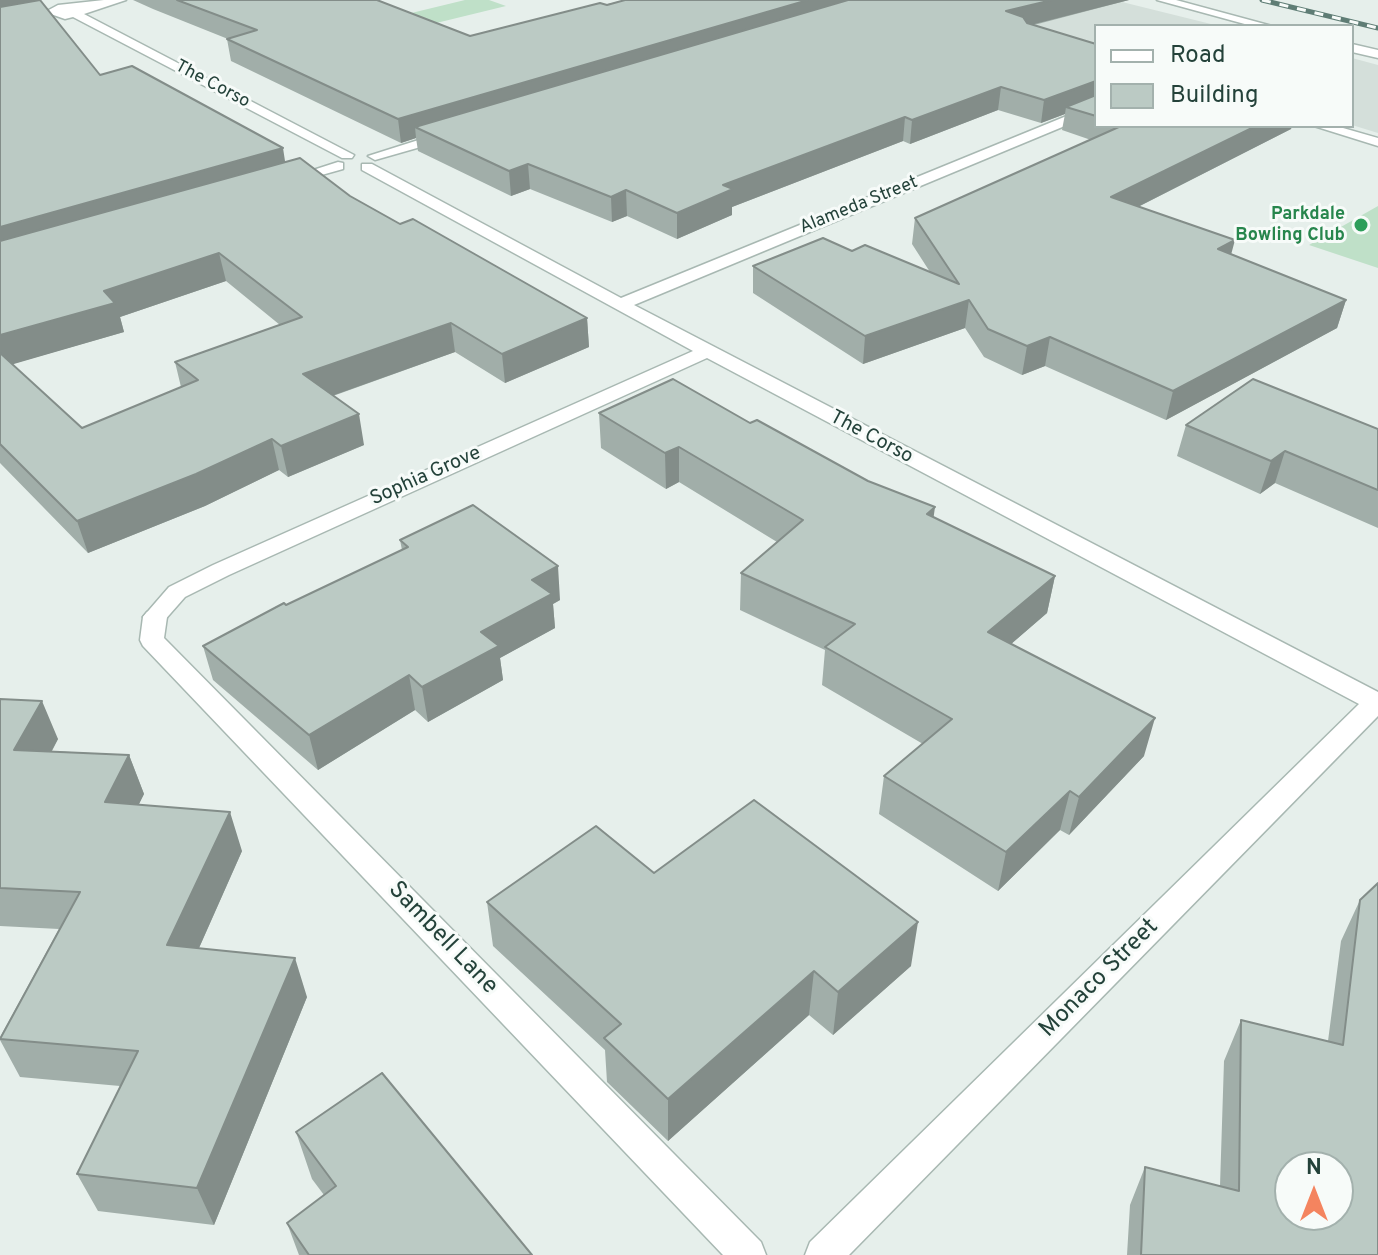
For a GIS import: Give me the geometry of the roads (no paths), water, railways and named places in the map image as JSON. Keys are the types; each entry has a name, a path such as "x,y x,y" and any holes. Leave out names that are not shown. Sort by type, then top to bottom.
{"street":[{"path":"50,0 52,12 82,11 120,0"},
{"path":"1163,0 1258,24"},
{"name":"The Corso","path":"82,11 342,160"},
{"path":"1354,48 1378,54"},
{"name":"Alameda Street","path":"621,304 1094,109"},
{"path":"1328,128 1378,142"},
{"path":"276,184 342,160 348,169 462,130"},
{"name":"The Corso","path":"371,162 707,351 1377,703"},
{"name":"Sophia Grove","path":"155,617 177,592 221,570 707,351"},
{"name":"Sambell Lane","path":"155,617 152,640 748,1255"},
{"name":"Monaco Street","path":"823,1255 1377,703"}],"railway":[{"path":"1262,0 1378,28"}],"place":[{"name":"Parkdale Bowling Club","path":"1361,225"}]}
